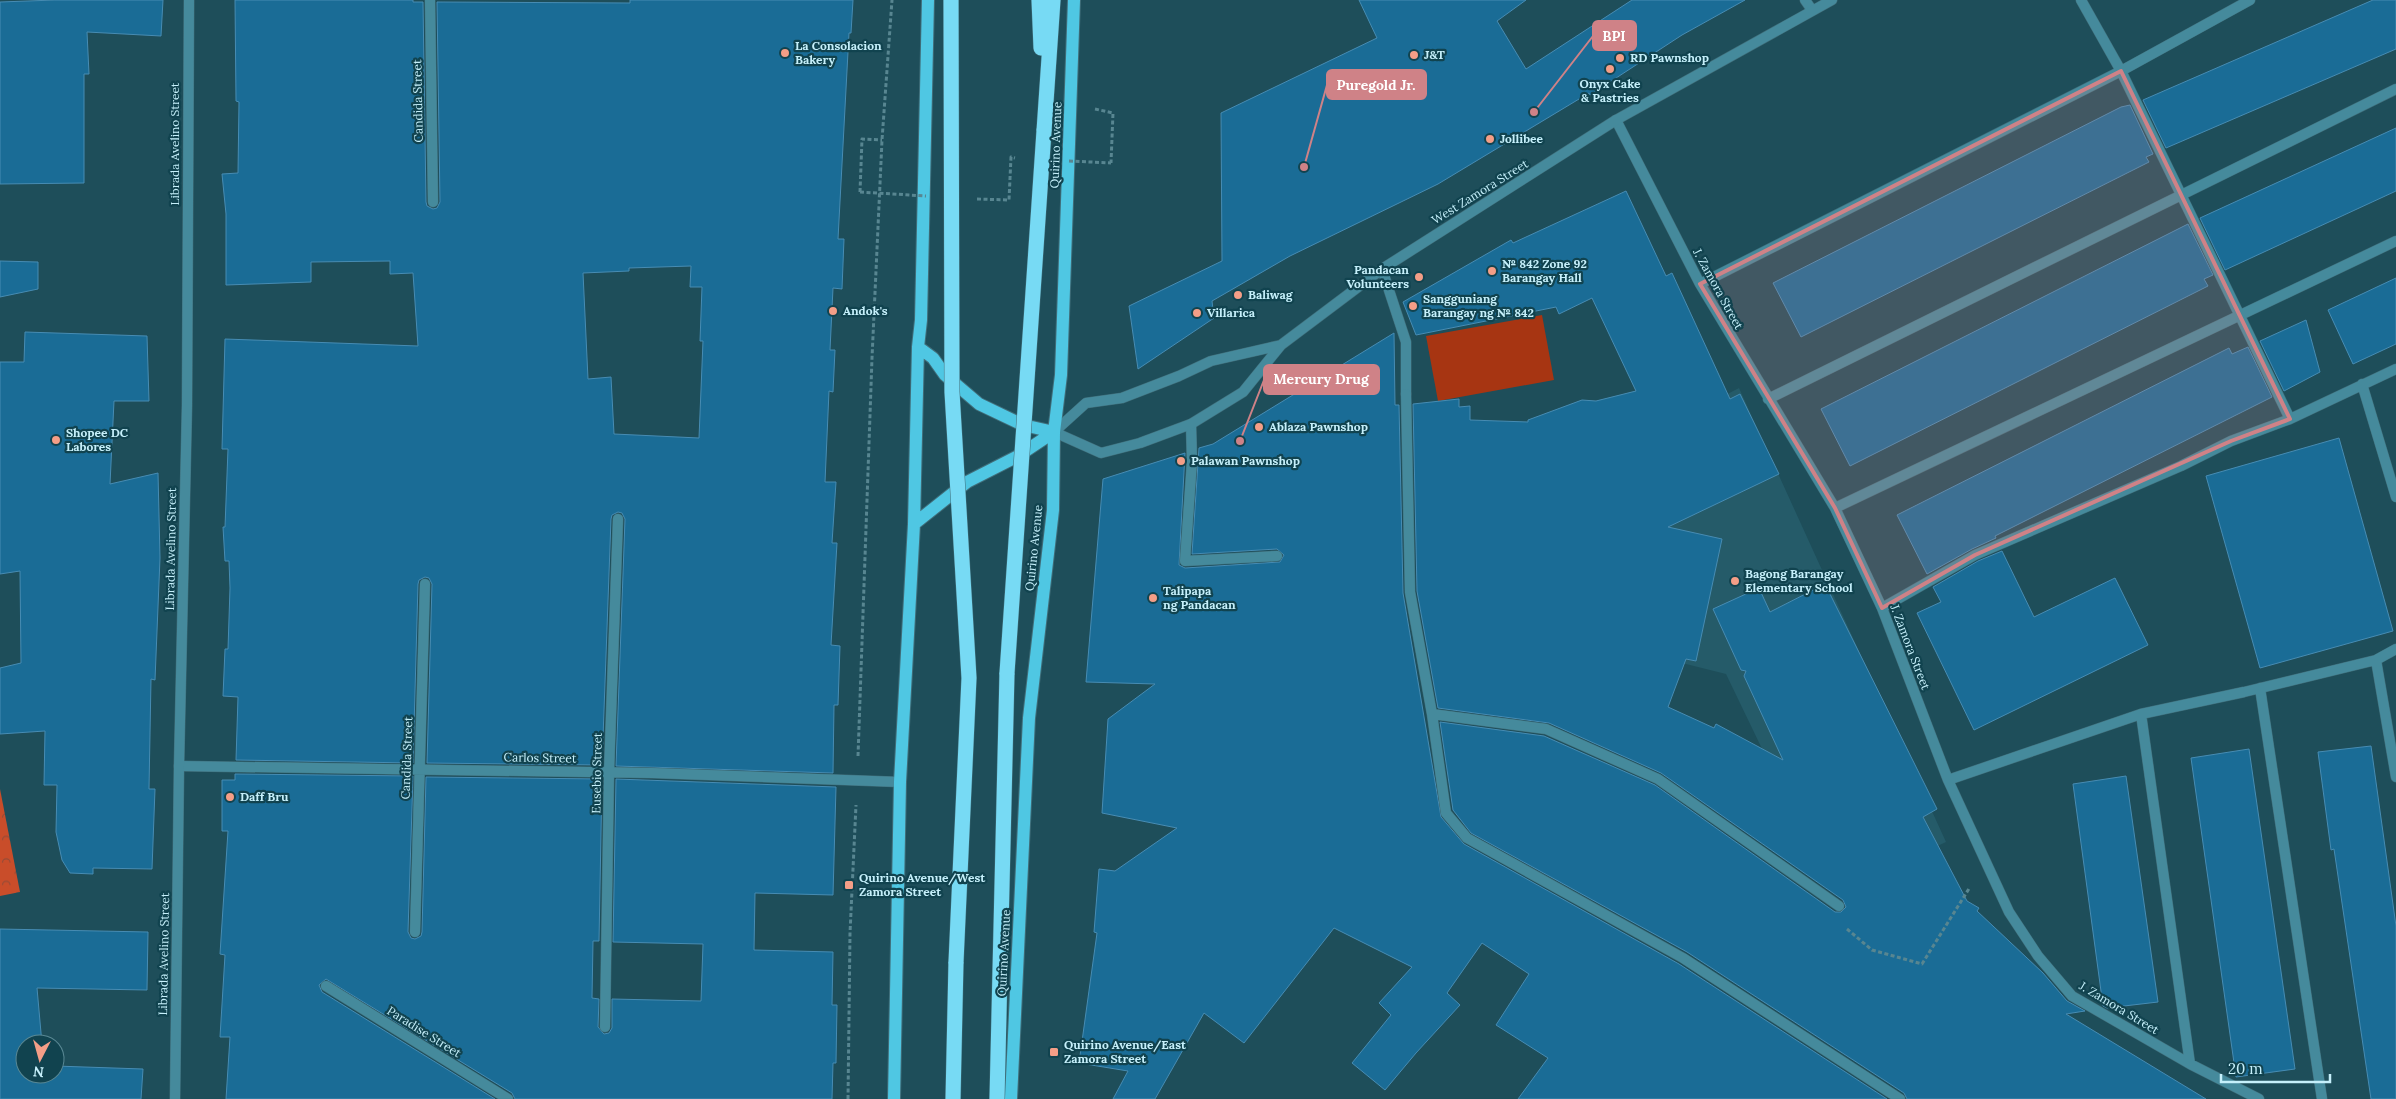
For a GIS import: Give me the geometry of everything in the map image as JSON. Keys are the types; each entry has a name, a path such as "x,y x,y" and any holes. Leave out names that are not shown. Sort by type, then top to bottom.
{"highway":[{"path":"951,0 952,392 969,678 956,962 953,1099"},
{"path":"1039,0 1044,131"},
{"path":"997,1099 1007,673 1053,0"}],"main road":[{"path":"894,1099 900,782 914,524 918,347 923,271 928,0"},
{"name":"Quirino Avenue","path":"1011,1099 1029,718 1053,510 1054,432 1061,365 1074,0"},
{"path":"918,347 933,358 945,375 979,404 1023,425 1054,432"},
{"path":"914,524 967,482 1018,456 1054,432"}],"street":[{"name":"Librada Avelino Street","path":"175,1099 179,766 187,405 189,0"},
{"name":"Candida Street","path":"430,0 433,202"},
{"path":"1805,0 1812,10"},
{"name":"West Zamora Street","path":"1281,345 1211,361 1179,376 1122,398 1086,403 1054,432 1101,453 1140,443 1191,424 1243,392 1281,345 1382,269 1616,120 1832,0"},
{"path":"2081,0 2121,71 2290,419"},
{"path":"1700,284 2121,71 2250,0"},
{"path":"1768,399 2396,89"},
{"name":"J. Zamora Street","path":"1616,120 1700,284 1835,508 1882,608 1948,780 2014,919 2038,956 2072,996 2190,1064 2259,1099"},
{"path":"1835,508 2396,241"},
{"path":"1382,269 1406,342 1410,592 1432,714 1446,814 1467,838 1683,958 1900,1099"},
{"path":"1882,608 1975,554 2181,466 2231,441 2290,419 2396,369"},
{"path":"2362,384 2396,498"},
{"path":"1191,424 1192,461 1185,561 1277,556"},
{"name":"Eusebio Street","path":"605,1027 609,772 618,519"},
{"name":"Candida Street","path":"415,932 425,584"},
{"path":"1948,780 2141,714 2376,660 2396,649"},
{"path":"2376,660 2393,738 2396,777"},
{"path":"2260,688 2322,1099"},
{"path":"1432,714 1546,729 1658,780 1839,906"},
{"path":"2141,714 2190,1064"},
{"name":"Carlos Street","path":"179,766 609,772 900,782"},
{"name":"Paradise Street","path":"326,986 508,1099"}],"path":[{"path":"848,1099 850,933 866,558 867,472 882,140 892,0"},
{"path":"1066,160 1111,163 1113,113"},
{"path":"882,140 862,139 860,192 929,196"},
{"path":"969,198 1009,200 1011,157 1020,158"},
{"path":"1839,906 1831,915 1872,950 1922,964 1986,862"}],"highlighted area":[{"path":"2121,71 2290,419 2231,441 1975,555 1882,608 1835,508 1700,284"}],"shaded area":[{"path":"1542,315 1554,380 1438,401 1426,336"},
{"name":"Bagong Barangay Elementary School","path":"1739,388 1946,842 1884,871 1765,755 1726,674 1630,650 1631,444"}],"green space":[{"path":"0,789 20,892 0,896"}],"building":[{"path":"163,0 161,36 87,32 89,74 84,74 84,183 0,184 0,2"},
{"path":"235,0 413,0 413,2 423,2 426,202 427,206 433,209 437,208 440,202 437,2 630,3 630,0 853,0 851,33 849,33 838,239 844,239 842,289 833,288 830,350 835,350 833,392 829,391 825,482 836,482 832,543 837,543 831,645 840,646 838,705 834,705 833,773 616,766 625,519 622,513 618,512 612,515 611,519 602,765 427,763 432,584 429,578 425,577 419,580 418,584 413,763 236,760 238,697 223,696 225,649 228,649 230,588 229,561 225,561 223,527 225,527 228,449 222,449 225,339 418,346 413,273 390,274 390,261 311,262 311,282 226,285 226,214 222,174 238,173 239,102 236,101","holes":["691,266 690,287 702,287 700,341 703,341 699,438 614,434 611,377 588,379 583,273 629,271 629,268"]},
{"path":"1359,0 1526,0 1497,21 1526,69 1632,0 1745,0 1682,35 1590,95 1589,93 1438,184 1290,256 1212,301 1214,318 1138,369 1129,306 1222,261 1221,113 1377,38"},
{"path":"2373,0 2396,0 2396,49 2166,148 2143,100"},
{"path":"2130,105 2153,154 2146,157 2149,162 1801,337 1773,283 2121,107"},
{"path":"2396,128 2396,191 2225,270 2200,218"},
{"path":"1626,191 1666,276 1672,273 1730,399 1740,394 1779,474 1668,527 1722,539 1696,661 1686,659 1668,707 1714,728 1716,724 1783,760 1744,676 1746,671 1741,670 1713,609 1759,588 1770,612 1825,584 1937,809 1923,817 1967,901 1979,908 1977,911 2043,973 2067,1001 2085,1011 2066,1014 2206,1099 1907,1099 1904,1093 1687,952 1471,833 1453,810 1440,722 1544,736 1655,785 1835,912 1841,912 1846,907 1843,900 1661,773 1549,723 1438,708 1417,591 1413,404 1459,399 1459,407 1470,406 1470,420 1528,422 1528,420 1582,400 1596,401 1636,391 1592,298 1559,314 1556,307 1416,335 1403,302 1511,240 1513,243"},
{"path":"2188,224 2213,275 2204,279 2208,286 1850,466 1821,409"},
{"path":"0,261 38,262 38,289 0,297"},
{"path":"2396,278 2396,344 2353,364 2328,310"},
{"path":"2306,320 2320,372 2284,391 2260,341"},
{"path":"25,332 147,336 149,401 114,401 110,484 158,473 160,558 155,680 151,679 149,789 155,789 152,869 93,868 93,874 70,873 62,860 56,832 57,785 44,785 45,731 0,734 0,668 21,663 20,571 0,574 0,362 24,362"},
{"path":"1394,333 1395,405 1399,405 1403,593 1441,817 1464,844 1679,964 1887,1099 1518,1099 1548,1058 1496,1025 1529,974 1482,943 1447,993 1460,1005 1385,1090 1352,1063 1391,1015 1379,1003 1412,967 1334,928 1244,1043 1204,1013 1155,1099 1113,1099 1128,1071 1079,1063 1097,933 1094,932 1099,869 1115,871 1177,828 1102,813 1108,719 1155,684 1086,682 1103,479 1185,453 1179,565 1185,568 1280,562 1284,555 1277,549 1192,554 1199,448 1213,444"},
{"path":"2248,347 2272,397 1995,536 1996,538 1927,574 1897,515 2229,348 2232,354"},
{"path":"2339,438 2393,631 2260,668 2206,476"},
{"path":"2002,551 2034,617 2115,578 2148,645 1974,730 1917,613 1941,602 1933,587 1978,561"},
{"path":"2371,746 2396,926 2396,1099 2371,1099 2334,849 2331,850 2318,752"},
{"path":"2249,749 2295,1069 2236,1077 2191,758"},
{"path":"235,774 413,776 408,932 411,938 415,939 421,936 422,932 426,777 602,779 599,941 593,941 592,998 599,999 598,1027 604,1034 609,1033 612,1028 612,999 701,1001 703,944 613,942 616,779 836,787 833,895 755,893 754,950 833,952 832,1005 837,1005 836,1063 833,1063 832,1099 515,1099 512,1093 326,979 319,985 322,992 495,1099 226,1099 230,1037 220,1037 225,955 220,954 228,831 222,831 222,780 235,780"},
{"path":"2126,776 2158,1002 2107,1008 2103,1006 2073,784"},
{"path":"0,929 148,932 147,990 37,988 41,1034 15,1034 15,1084 65,1084 65,1066 143,1069 141,1099 0,1099"}],"place":[{"name":"La Consolacion Bakery","path":"785,53"},
{"name":"J&T","path":"1414,55"},
{"name":"RD Pawnshop","path":"1620,58"},
{"name":"Onyx Cake & Pastries","path":"1610,69"},
{"name":"BPI","path":"1534,112"},
{"name":"Jollibee","path":"1490,139"},
{"name":"Puregold Jr.","path":"1304,167"},
{"name":"№ 842 Zone 92 Barangay Hall","path":"1492,271"},
{"name":"Pandacan Volunteers","path":"1419,277"},
{"name":"Baliwag","path":"1238,295"},
{"name":"Sangguniang Barangay ng № 842","path":"1413,306"},
{"name":"Andok's","path":"833,311"},
{"name":"Villarica","path":"1197,313"},
{"name":"Ablaza Pawnshop","path":"1259,427"},
{"name":"Shopee DC Labores","path":"56,440"},
{"name":"Mercury Drug","path":"1240,441"},
{"name":"Palawan Pawnshop","path":"1181,461"},
{"name":"Bagong Barangay Elementary School","path":"1735,581"},
{"name":"Talipapa ng Pandacan","path":"1153,598"},
{"name":"Daff Bru","path":"230,797"},
{"name":"Quirino Avenue/West Zamora Street","path":"849,885"},
{"name":"Quirino Avenue/East Zamora Street","path":"1054,1052"}]}
